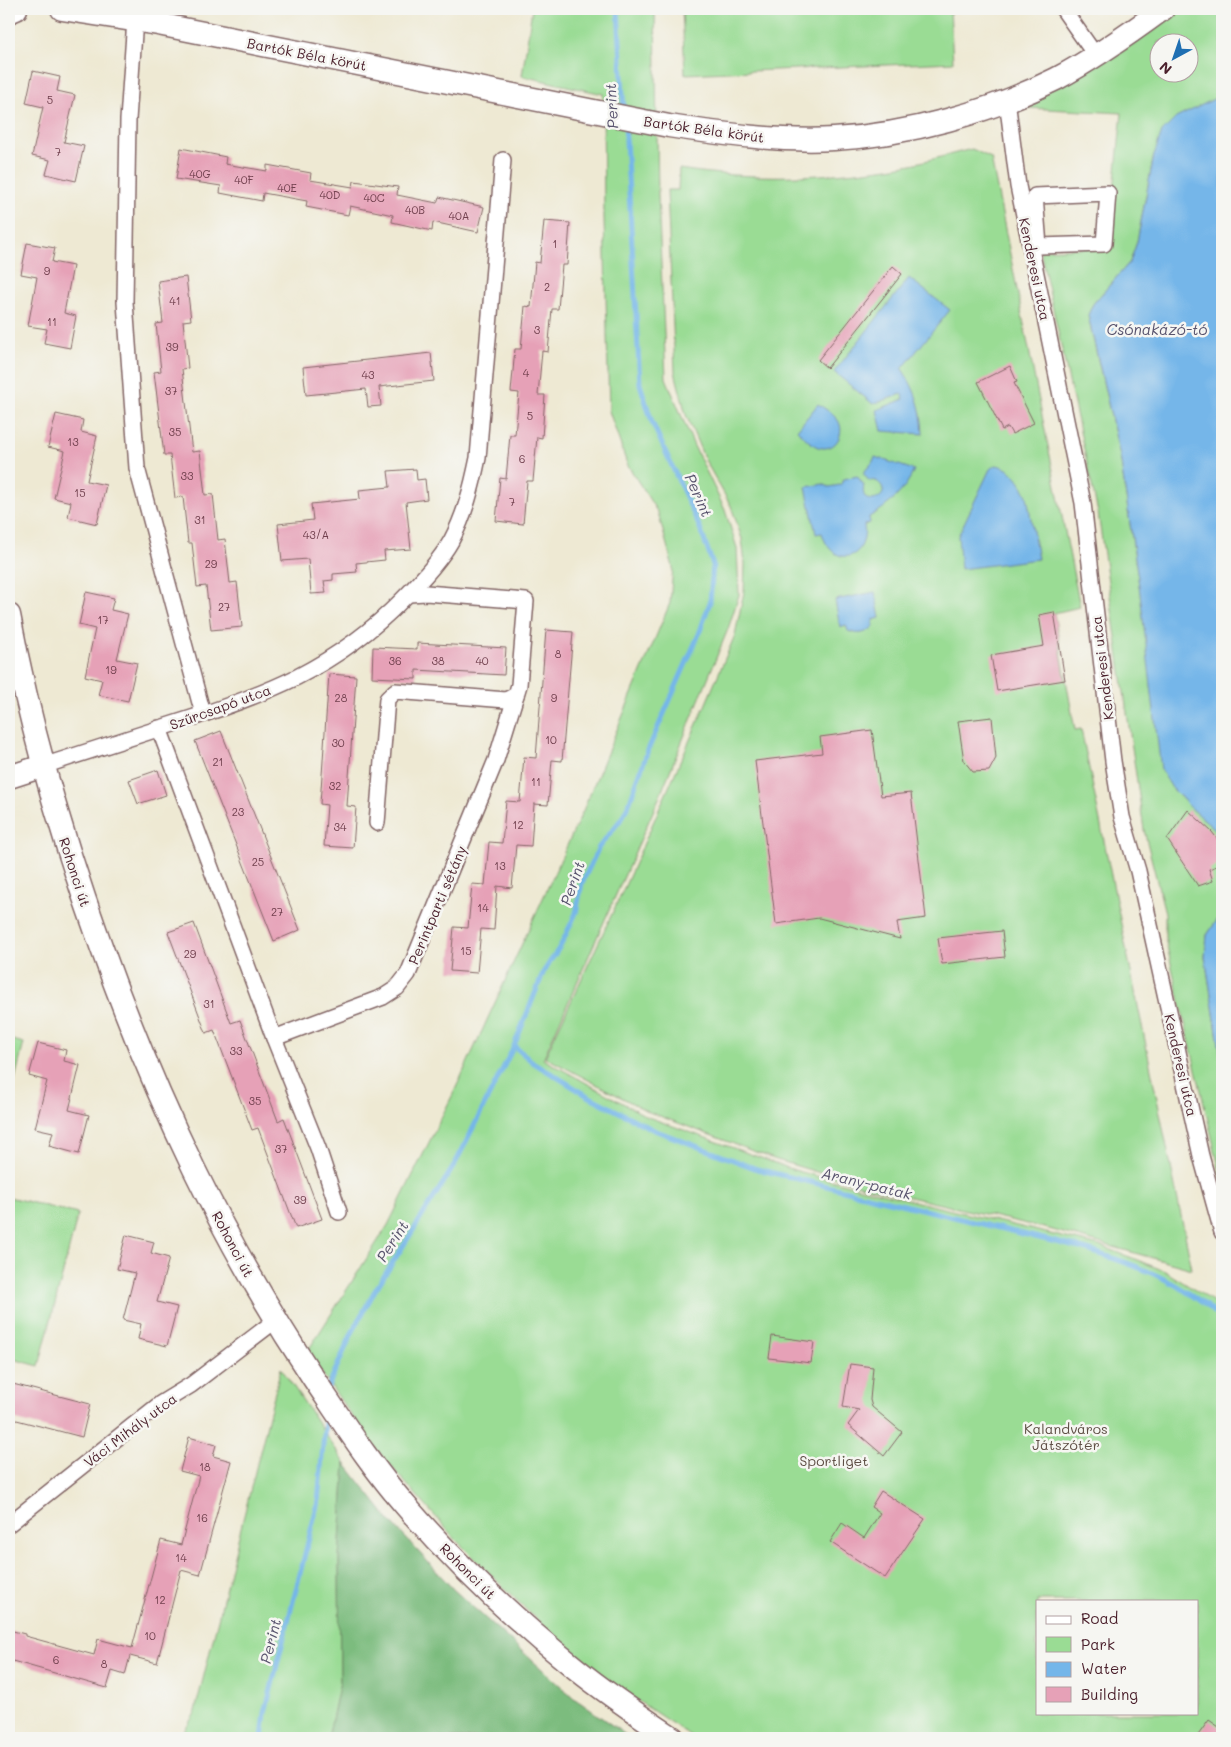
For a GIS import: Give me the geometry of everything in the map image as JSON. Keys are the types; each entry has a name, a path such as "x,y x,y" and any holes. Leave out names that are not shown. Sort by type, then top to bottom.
{"main road":[{"path":"9,12 16,9"},
{"name":"Bartók Béla körút","path":"62,9 135,19 669,126 768,138 835,139 908,129 947,120 1007,100 1056,79 1096,56 1163,9"},
{"name":"Bartók Béla körút","path":"103,9 135,19"},
{"name":"Rohonci út","path":"9,615 21,676 43,766 85,901 116,990 151,1077 186,1155 246,1269 276,1320 294,1350 360,1447 404,1505 458,1562 518,1620 577,1670 674,1738"},
{"name":"Szűrcsapó utca","path":"9,777 43,766"}],"street":[{"path":"1063,9 1096,56"},
{"path":"135,19 128,120 125,302 136,468 203,714"},
{"name":"Kenderesi utca","path":"1007,100 1018,186 1026,230 1083,503 1113,761 1122,816 1138,871 1202,1156 1220,1211 1222,1232"},
{"name":"Szűrcsapó utca","path":"43,766 253,697 297,677 330,659 364,635 409,594 445,550 461,521 471,490 478,458 503,160"},
{"path":"1108,193 1104,244 1039,246 1035,196 1108,193"},
{"path":"376,822 387,699 395,690 506,700 516,696 519,685 526,601 426,593 409,594"},
{"name":"Perintparti sétány","path":"274,1038 383,996 397,988 408,974 496,760 516,696"},
{"path":"159,728 274,1038 318,1148 339,1212"},
{"name":"Váci Mihály utca","path":"9,1524 160,1404 191,1385 276,1320"}],"green space":[{"name":"Sportliget","path":"532,9 655,9 658,195 666,378 694,446 725,510 737,548 739,595 728,629 659,798 543,1059 648,1117 794,1170 860,1188 1104,1247 1165,1271 1222,1307 1222,1738 694,1738 578,1661 457,1541 373,1446 307,1352 388,1225 454,1092 582,813 670,603 673,567 658,513 627,464 609,411 603,94 522,76"},
{"path":"682,9 950,9 953,62 685,74"},
{"path":"1175,9 1222,9 1222,92 1154,155 1137,242 1130,262 1093,304 1088,316 1120,456 1172,788 1190,807 1222,835 1222,913 1207,935 1205,957 1222,1063 1222,1180 1165,938 1165,913 1144,830 1098,513 1040,250 1108,247 1122,113 1027,108 1035,98 1146,32"},
{"path":"972,149 991,158 1080,607 1054,613 1075,730 1081,729 1192,1269 1049,1229 866,1187 774,1159 649,1112 545,1057 625,886 704,708 735,635 744,592 745,564 742,539 731,506 705,460 686,415 675,372 667,190 678,190 679,169 706,173 760,176 841,174 895,167"},
{"path":"9,1039 24,1043 9,1103"},
{"path":"9,1197 78,1214 39,1366 9,1358"},
{"path":"281,1368 345,1463 339,1558 340,1682 328,1738 179,1738 194,1715"},
{"path":"345,1463 390,1521 454,1590 574,1698 630,1738 328,1738 340,1682 339,1558"}],"water":[{"name":"Csónakázó-tó","path":"1222,92 1222,835 1190,807 1172,788 1161,770 1139,585 1120,456 1088,315 1093,304 1130,262 1137,242 1154,155 1162,132 1176,118 1216,98"},
{"path":"909,278 950,310 902,369 911,384 917,400 923,434 882,431 877,410 904,399 902,394 873,404 834,372"},
{"path":"818,404 837,419 841,428 836,442 823,448 816,446 797,430"},
{"path":"875,457 914,470 906,485 896,497 869,517 870,523 864,525 864,537 856,553 849,556 841,556 833,552 822,533 816,534 806,487 823,484 829,487 840,485 844,479 857,476 864,485 863,493 866,498 874,500 879,498 883,490 881,485 876,481 869,481 863,473"},
{"path":"995,465 1006,468 1022,485 1027,496 1038,559 961,569 958,536 990,469"},
{"path":"875,592 880,618 873,620 874,626 868,631 859,633 848,631 846,625 840,627 835,600"},
{"path":"1222,913 1222,1063 1205,957 1207,935"}],"building":[{"path":"33,71 60,77 57,91 75,95 64,142 84,146 76,181 46,174 50,160 32,156 43,107 26,103"},
{"path":"181,148 226,157 225,164 267,171 267,165 311,173 310,180 353,187 354,181 398,187 397,195 437,203 439,197 484,207 478,232 433,222 432,231 392,222 393,215 350,206 348,215 306,207 307,201 263,193 262,201 220,193 221,186 176,179"},
{"path":"544,221 570,223 567,265 562,265 558,309 552,309 548,352 542,351 538,395 545,395 542,438 537,437 533,481 527,481 523,524 496,521 500,478 506,479 510,435 515,435 519,393 511,392 515,349 521,349 525,306 531,307 535,262 540,263"},
{"path":"27,243 55,248 52,262 73,266 64,313 76,316 70,348 44,343 47,329 28,326 37,277 21,274"},
{"path":"893,266 902,274 827,368 818,360"},
{"path":"186,277 191,320 183,321 188,368 182,369 192,452 200,451 205,495 213,494 218,540 225,539 230,583 237,582 242,627 211,630 206,586 197,587 192,543 188,543 183,497 175,498 170,455 164,455 154,372 161,371 156,324 163,323 158,281"},
{"path":"431,353 434,381 379,387 381,406 368,407 366,389 306,395 303,367"},
{"path":"1010,366 1017,382 1014,383 1034,423 1012,434 1008,427 1002,430 978,382"},
{"path":"56,414 83,420 81,432 97,436 87,481 106,485 97,524 68,517 71,502 54,498 65,451 48,447"},
{"path":"416,469 417,480 425,479 427,499 406,502 411,549 384,551 385,560 356,563 357,572 333,574 333,580 324,581 326,593 311,594 308,559 282,561 278,524 313,520 311,504 360,499 359,490 390,487 388,471"},
{"path":"86,592 114,598 111,610 128,614 117,659 137,663 128,701 98,695 102,680 85,676 95,629 79,625"},
{"path":"1054,612 1065,680 997,691 991,655 1044,646 1039,615"},
{"path":"546,630 573,632 562,761 552,760 548,805 534,804 531,846 516,845 512,888 497,886 494,930 481,929 477,973 450,971 454,927 468,928 472,884 485,885 489,842 502,843 506,801 520,802 524,757 536,758"},
{"path":"417,643 506,648 504,675 416,670 416,679 372,677 373,647 417,649"},
{"path":"329,674 356,676 347,806 356,807 353,848 324,846 327,805 320,804"},
{"path":"992,717 996,758 989,771 973,772 964,761 958,721"},
{"path":"872,730 881,796 911,793 926,918 897,922 900,939 819,918 776,924 755,761 822,753 820,737"},
{"path":"221,731 300,930 274,941 195,741"},
{"path":"158,770 166,795 138,804 129,780"},
{"path":"1188,810 1212,832 1222,845 1222,864 1209,869 1213,881 1198,886 1167,839"},
{"path":"194,923 231,1023 240,1020 278,1121 284,1118 322,1219 296,1228 258,1128 252,1130 214,1030 206,1033 168,932"},
{"path":"1002,931 1005,957 942,964 938,938"},
{"path":"38,1043 66,1050 64,1061 80,1065 69,1110 89,1115 79,1154 49,1146 53,1132 35,1128 47,1081 29,1076"},
{"path":"126,1235 154,1242 151,1253 169,1258 157,1302 177,1307 167,1346 138,1339 141,1324 123,1320 135,1273 117,1269"},
{"path":"772,1336 814,1342 811,1363 769,1358"},
{"path":"850,1364 873,1367 870,1400 872,1407 902,1432 884,1456 848,1425 859,1410 843,1407"},
{"path":"9,1383 90,1404 82,1437 9,1418"},
{"path":"189,1437 216,1445 213,1456 231,1461 200,1575 181,1570 157,1663 130,1656 125,1675 112,1671 107,1688 9,1660 9,1630 94,1655 98,1639 132,1648 161,1540 181,1545 199,1476 180,1471"},
{"path":"881,1491 925,1519 885,1578 830,1542 842,1523 864,1538 880,1513 871,1507"},
{"path":"1209,1720 1222,1729 1222,1738 1196,1738"}],"waterway":[{"name":"Perint","path":"618,9 624,112"},
{"name":"Perint","path":"328,1387 352,1333 374,1292 454,1166 514,1046 544,971 561,945 576,913 582,883 599,847 622,818 630,801 648,750 699,634 710,602 713,565 700,528 652,422 640,384 625,123"},
{"name":"Arany-patak","path":"514,1046 534,1063 588,1096 654,1130 757,1169 1080,1248 1119,1260 1174,1284 1191,1294 1222,1320"},
{"name":"Perint","path":"262,1738 265,1713 318,1502 326,1411"}],"park label":[{"name":"Kalandváros Játszótér","path":"1066,1436"}]}
